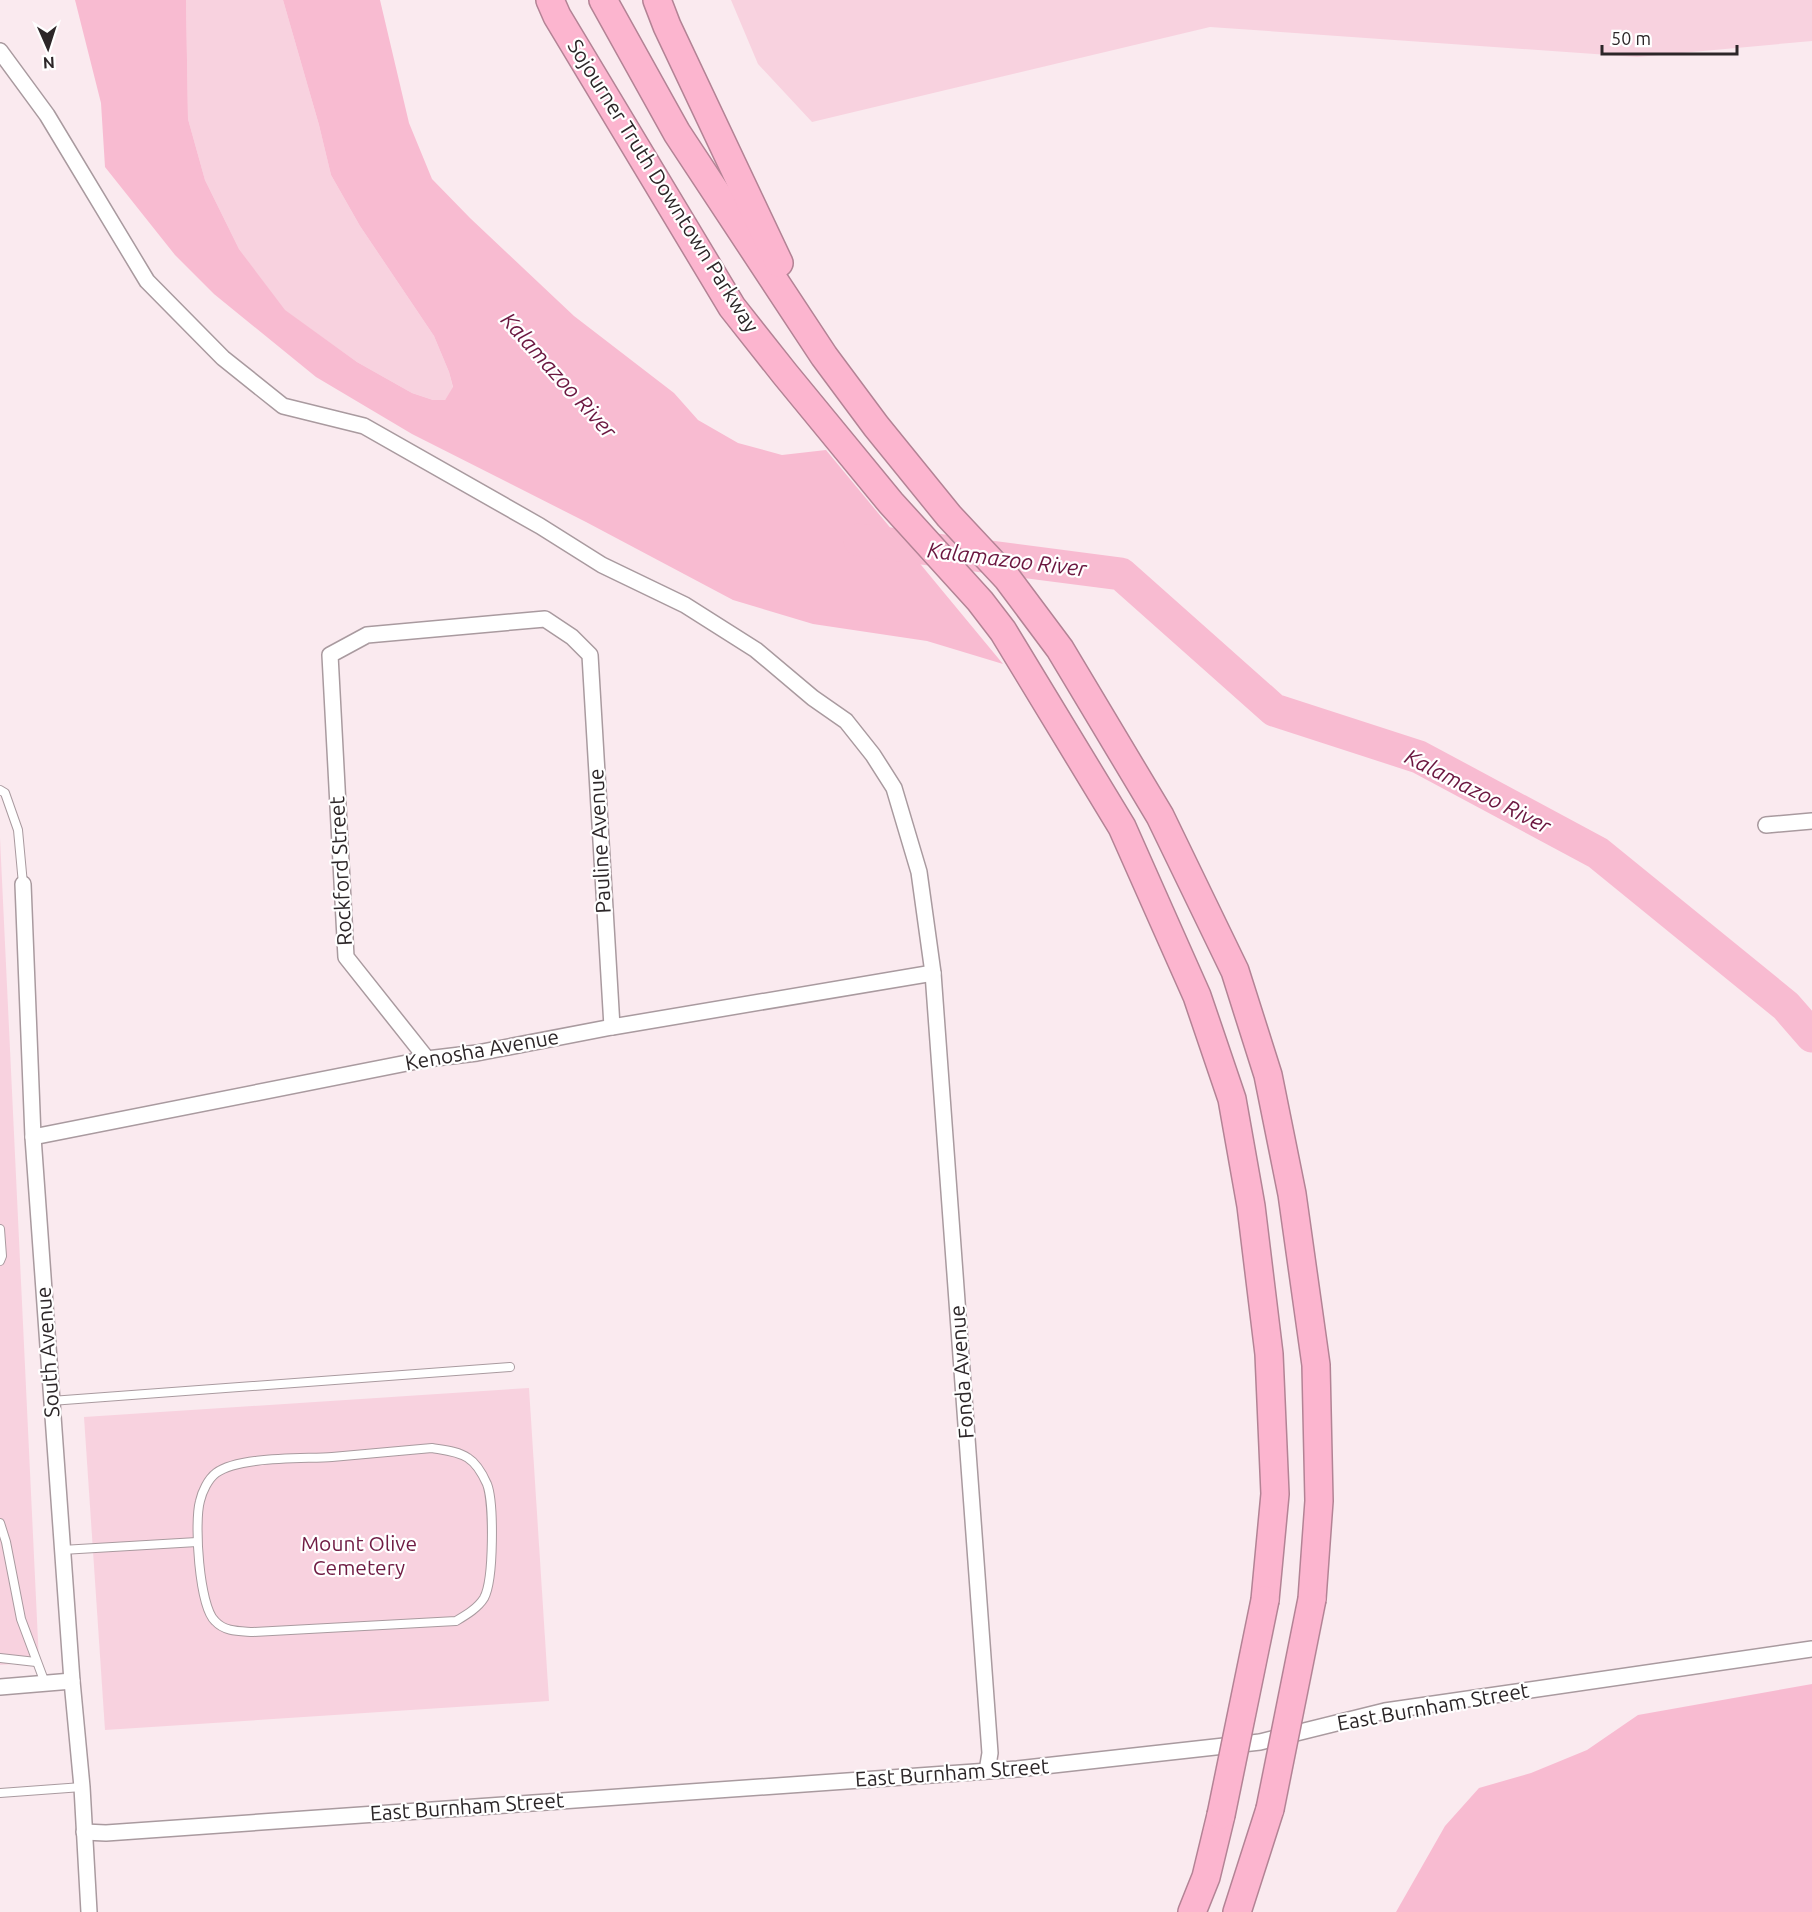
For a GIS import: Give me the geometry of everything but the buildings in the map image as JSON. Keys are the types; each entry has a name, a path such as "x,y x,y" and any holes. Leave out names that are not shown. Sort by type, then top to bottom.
{"highway":[{"name":"Sojourner Truth Downtown Parkway","path":"550,0 557,16 732,306 891,503 1003,631 1122,827 1197,996 1232,1099 1251,1206 1269,1354 1275,1494 1265,1600 1221,1815 1206,1877 1192,1912"},
{"name":"Sojourner Truth Downtown Parkway","path":"603,0 677,133 824,356 876,426 949,516 1007,578 1060,649 1160,816 1235,971 1268,1075 1292,1194 1316,1365 1319,1501 1312,1599 1270,1809 1237,1912"},
{"path":"657,0 667,27 824,356"}],"street":[{"name":"Fonda Avenue","path":"0,51 47,115 147,281 223,358 283,406 364,426 540,526 602,565 685,605 756,650 813,698 846,721 873,755 894,788 919,872 933,973 990,1753 987,1771"},
{"name":"Pauline Avenue","path":"330,655 367,635 545,619 572,637 590,655 612,1027"},
{"name":"Rockford Street","path":"330,655 346,957 427,1059"},
{"path":"1766,825 1812,822"},
{"name":"South Avenue","path":"23,884 33,1137 62,1550 82,1787 89,1912"},
{"name":"Kenosha Avenue","path":"33,1137 427,1059 477,1053 612,1027 933,973"},
{"name":"East Burnham Street","path":"84,1832 105,1833 1017,1769 1260,1742 1385,1711 1812,1649"},
{"path":"0,1687 72,1682"}],"lane":[{"name":"South Avenue","path":"3,792 18,830 23,884"},
{"path":"0,1229 2,1256 0,1261"},
{"path":"51,1401 510,1367"},
{"path":"432,1448 452,1451 468,1458 480,1470 488,1485 493,1553 490,1580 484,1598 471,1612 456,1621 253,1632 228,1630 213,1620 206,1603 197,1542 199,1502 204,1489 215,1474 233,1465 263,1460 432,1448"},
{"path":"0,1523 6,1542 21,1619 45,1683"},
{"path":"62,1550 197,1542"},
{"path":"0,1658 36,1662"},
{"path":"0,1793 82,1787"}],"green space":[{"path":"186,0 283,0 331,175 360,226 434,336 453,388 445,400 433,400 412,393 357,362 284,310 239,249 205,180 188,119"},
{"path":"731,0 1812,0 1812,41 1637,57 1210,27 812,122 758,64"},
{"path":"0,838 39,1662 0,1665"},
{"name":"Mount Olive Cemetery","path":"529,1388 549,1701 105,1730 84,1417"}],"water":[{"path":"75,0 186,0 188,119 205,180 239,249 285,310 357,362 412,393 433,400 445,400 453,387 434,336 360,226 331,175 283,0 380,0 409,123 432,179 574,316 674,393 698,420 738,443 782,455 826,450 1003,664 927,641 813,624 733,600 412,434 316,377 214,294 175,255 105,167 101,103"},
{"path":"1812,1684 1812,1912 1396,1912 1445,1826 1479,1788 1531,1773 1587,1750 1638,1715"}],"waterway":[{"name":"Kalamazoo River","path":"860,540 1121,574 1274,710 1419,757 1598,853 1786,1006 1812,1036"}]}
